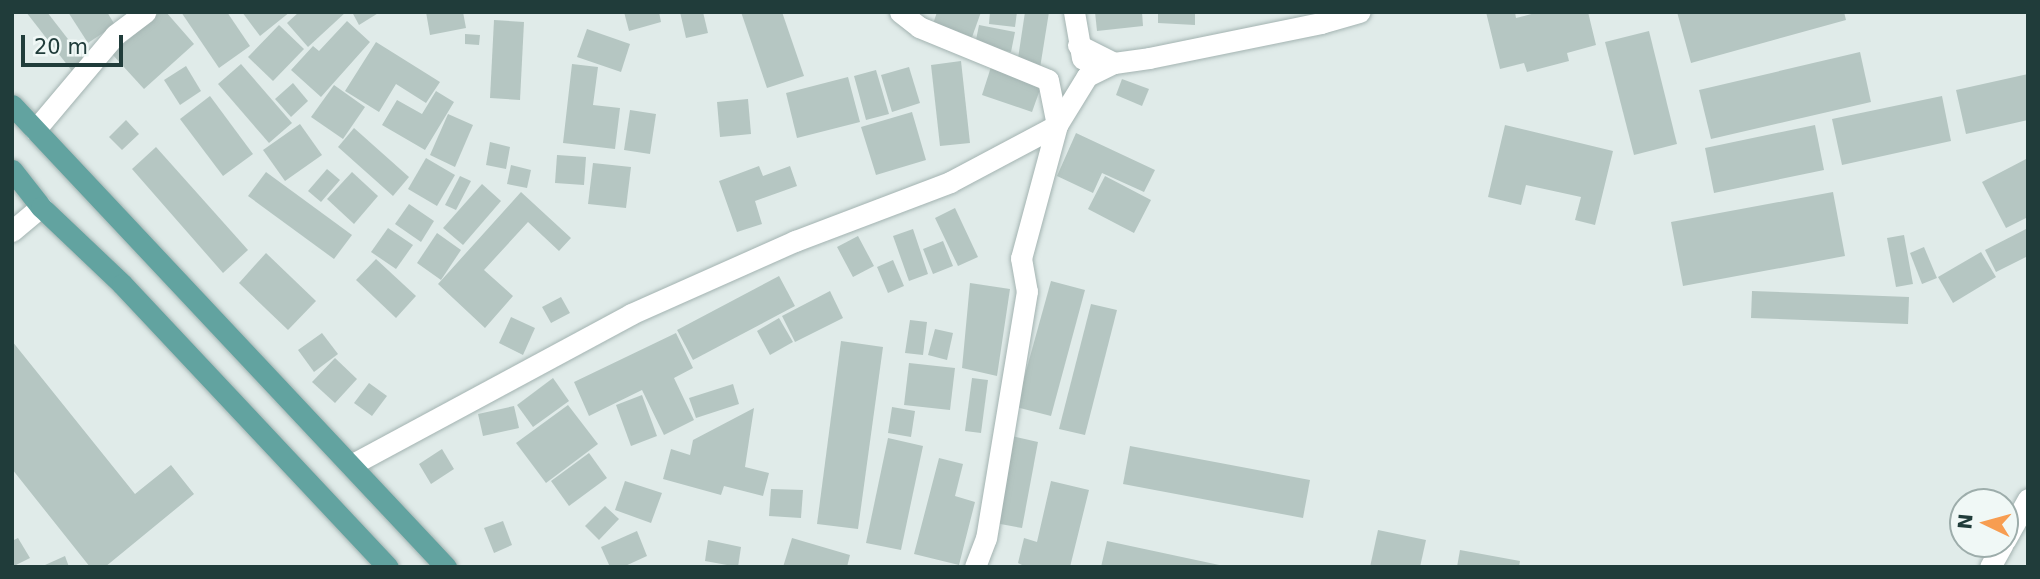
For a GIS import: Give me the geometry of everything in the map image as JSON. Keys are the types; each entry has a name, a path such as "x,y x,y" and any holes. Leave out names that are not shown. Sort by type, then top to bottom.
{"main road":[{"path":"12,105 446,567"},
{"path":"12,170 41,207 122,284 387,567"}],"street":[{"path":"35,130 115,35 145,12"},
{"path":"900,12 919,27 1048,80 1057,125"},
{"path":"1074,12 1078,45 1087,76"},
{"path":"975,567 985,538 1027,291 1021,258 1057,125 1087,76 1114,62 1149,58 1321,23 1359,12"},
{"path":"1078,45 1114,62"},
{"path":"351,465 631,314 795,241 950,182 1057,125"},
{"path":"12,231 41,207"},
{"path":"2019,515 2028,499"}],"building":[{"path":"26,12 47,12 85,61 72,71"},
{"path":"68,12 107,12 115,25 88,43"},
{"path":"160,12 166,12 194,44 144,89 112,54"},
{"path":"181,12 227,12 250,46 219,68"},
{"path":"242,12 290,12 260,36"},
{"path":"299,12 346,12 308,47 287,23"},
{"path":"352,12 380,12 359,25"},
{"path":"426,12 463,12 466,28 430,35"},
{"path":"624,12 659,12 661,22 629,31"},
{"path":"680,12 703,12 708,33 686,38"},
{"path":"741,12 782,12 804,76 767,88"},
{"path":"937,12 981,12 971,40 932,27"},
{"path":"990,12 1017,12 1015,27 989,24"},
{"path":"1025,12 1049,12 1040,68 1017,65"},
{"path":"1095,12 1142,12 1143,26 1097,31"},
{"path":"1158,12 1195,12 1195,25 1158,23"},
{"path":"1486,12 1515,12 1516,18 1539,12 1588,12 1596,45 1567,53 1569,61 1527,72 1524,63 1500,69"},
{"path":"1677,12 1844,12 1846,20 1691,63"},
{"path":"494,20 524,22 520,100 490,98"},
{"path":"347,21 370,42 321,97 291,70 313,46 319,51"},
{"path":"279,25 304,49 273,81 248,57"},
{"path":"979,25 1015,32 1011,52 975,45"},
{"path":"587,29 630,44 621,72 577,57"},
{"path":"1649,31 1677,144 1634,155 1605,42"},
{"path":"465,34 480,35 479,45 465,44"},
{"path":"376,42 440,82 426,103 396,84 379,112 345,91"},
{"path":"1860,52 1871,102 1711,139 1699,90"},
{"path":"961,61 970,143 940,146 931,65"},
{"path":"241,64 292,123 269,143 218,84"},
{"path":"572,64 598,67 593,105 620,108 615,149 563,143"},
{"path":"186,66 201,91 180,105 164,80"},
{"path":"909,67 920,103 892,112 881,75"},
{"path":"991,67 1042,84 1032,112 982,95"},
{"path":"876,70 889,114 866,120 854,76"},
{"path":"2028,74 2028,120 1966,134 1956,90"},
{"path":"848,77 860,122 797,138 786,93"},
{"path":"1122,79 1149,89 1142,106 1116,95"},
{"path":"293,83 308,101 291,117 275,99"},
{"path":"334,85 365,107 343,139 311,117"},
{"path":"436,91 454,102 425,150 382,125 397,100 422,114"},
{"path":"210,96 253,154 223,176 180,119"},
{"path":"1942,96 1951,141 1842,165 1832,119"},
{"path":"748,99 751,134 720,137 717,102"},
{"path":"630,110 656,114 650,154 624,150"},
{"path":"912,112 926,160 876,175 861,127"},
{"path":"448,114 473,125 455,167 430,155"},
{"path":"126,120 139,134 122,150 109,137"},
{"path":"300,124 322,155 285,181 263,150"},
{"path":"1505,125 1613,151 1595,225 1575,220 1581,197 1526,185 1521,205 1488,197"},
{"path":"1815,125 1824,170 1714,193 1705,148"},
{"path":"354,128 409,177 393,196 338,147"},
{"path":"1076,133 1155,170 1144,192 1102,173 1093,193 1057,176"},
{"path":"490,142 510,147 506,169 486,165"},
{"path":"156,147 248,250 223,273 132,169"},
{"path":"557,155 586,157 584,185 555,183"},
{"path":"426,158 455,175 437,206 408,189"},
{"path":"2028,158 2028,217 2006,228 1982,182"},
{"path":"593,163 631,167 626,208 588,204"},
{"path":"511,165 531,170 527,188 507,184"},
{"path":"759,166 763,176 790,166 797,186 755,201 762,224 737,232 719,181"},
{"path":"327,169 340,180 321,202 308,191"},
{"path":"266,172 352,235 334,259 248,196"},
{"path":"352,172 378,196 354,224 327,199"},
{"path":"460,176 471,181 456,210 445,205"},
{"path":"1105,176 1151,200 1134,233 1088,209"},
{"path":"482,184 501,201 463,245 443,228"},
{"path":"521,192 571,238 559,251 528,222 484,270 513,296 485,328 438,284"},
{"path":"1833,192 1845,256 1683,286 1671,222"},
{"path":"409,204 434,221 421,242 395,224"},
{"path":"955,208 978,257 958,266 935,218"},
{"path":"388,228 413,245 396,269 371,252"},
{"path":"2028,228 2028,256 1996,272 1985,250"},
{"path":"913,229 928,274 909,281 893,236"},
{"path":"437,233 461,250 441,280 417,263"},
{"path":"1904,235 1913,284 1896,287 1887,238"},
{"path":"858,236 874,266 853,277 837,247"},
{"path":"943,241 953,266 933,274 923,249"},
{"path":"1924,247 1937,278 1922,284 1910,253"},
{"path":"1981,252 1996,277 1953,303 1938,277"},
{"path":"266,253 316,301 288,330 239,283"},
{"path":"376,259 416,296 396,318 356,280"},
{"path":"893,260 904,286 888,293 877,267"},
{"path":"779,276 795,306 693,360 677,330"},
{"path":"1051,281 1085,290 1051,416 1016,407"},
{"path":"970,283 1010,289 997,376 962,368"},
{"path":"830,291 843,318 795,342 782,316"},
{"path":"1752,291 1909,297 1908,324 1751,318"},
{"path":"561,297 570,313 551,323 542,307"},
{"path":"1091,304 1117,310 1085,435 1059,429"},
{"path":"511,317 535,328 523,355 499,343"},
{"path":"779,318 793,342 770,355 757,331"},
{"path":"910,320 927,322 923,355 905,353"},
{"path":"935,329 953,333 947,360 928,355"},
{"path":"322,333 338,354 314,372 298,350"},
{"path":"676,333 693,368 674,378 694,420 664,435 642,390 589,416 574,382"},
{"path":"12,341 135,494 171,465 194,494 105,567 90,567 12,469"},
{"path":"841,341 883,347 858,529 817,524"},
{"path":"335,358 357,379 335,403 312,382"},
{"path":"909,363 955,368 950,410 904,405"},
{"path":"553,378 569,401 533,427 517,405"},
{"path":"972,378 988,380 981,433 965,431"},
{"path":"369,383 387,396 372,416 354,403"},
{"path":"733,384 739,404 696,418 689,398"},
{"path":"642,395 657,436 631,446 616,405"},
{"path":"568,405 598,444 546,483 516,443"},
{"path":"514,406 519,428 483,436 478,414"},
{"path":"892,407 915,411 911,437 888,433"},
{"path":"754,408 745,467 769,473 763,496 724,486 721,495 663,479 671,449 690,455 693,440"},
{"path":"1012,436 1038,442 1022,528 995,523"},
{"path":"888,438 923,446 901,550 866,543"},
{"path":"1130,446 1310,480 1303,518 1123,484"},
{"path":"442,449 454,469 431,484 419,464"},
{"path":"589,453 607,478 569,506 551,481"},
{"path":"939,458 963,464 955,496 975,502 959,565 914,554"},
{"path":"625,481 662,493 651,523 615,510"},
{"path":"1051,481 1089,490 1070,567 1026,567 1018,563 1024,538 1037,542"},
{"path":"771,489 803,490 801,518 769,516"},
{"path":"605,506 619,519 599,540 585,526"},
{"path":"503,521 512,545 494,553 484,528"},
{"path":"1378,530 1426,540 1420,567 1370,567"},
{"path":"637,531 647,556 623,567 610,567 601,547"},
{"path":"18,538 30,558 12,567 12,541"},
{"path":"792,538 850,555 847,567 783,567"},
{"path":"708,540 741,547 738,567 705,561"},
{"path":"1107,541 1224,566 1224,567 1101,567"},
{"path":"1460,550 1520,561 1519,567 1457,567"},
{"path":"65,556 69,567 46,567 45,565"}]}
